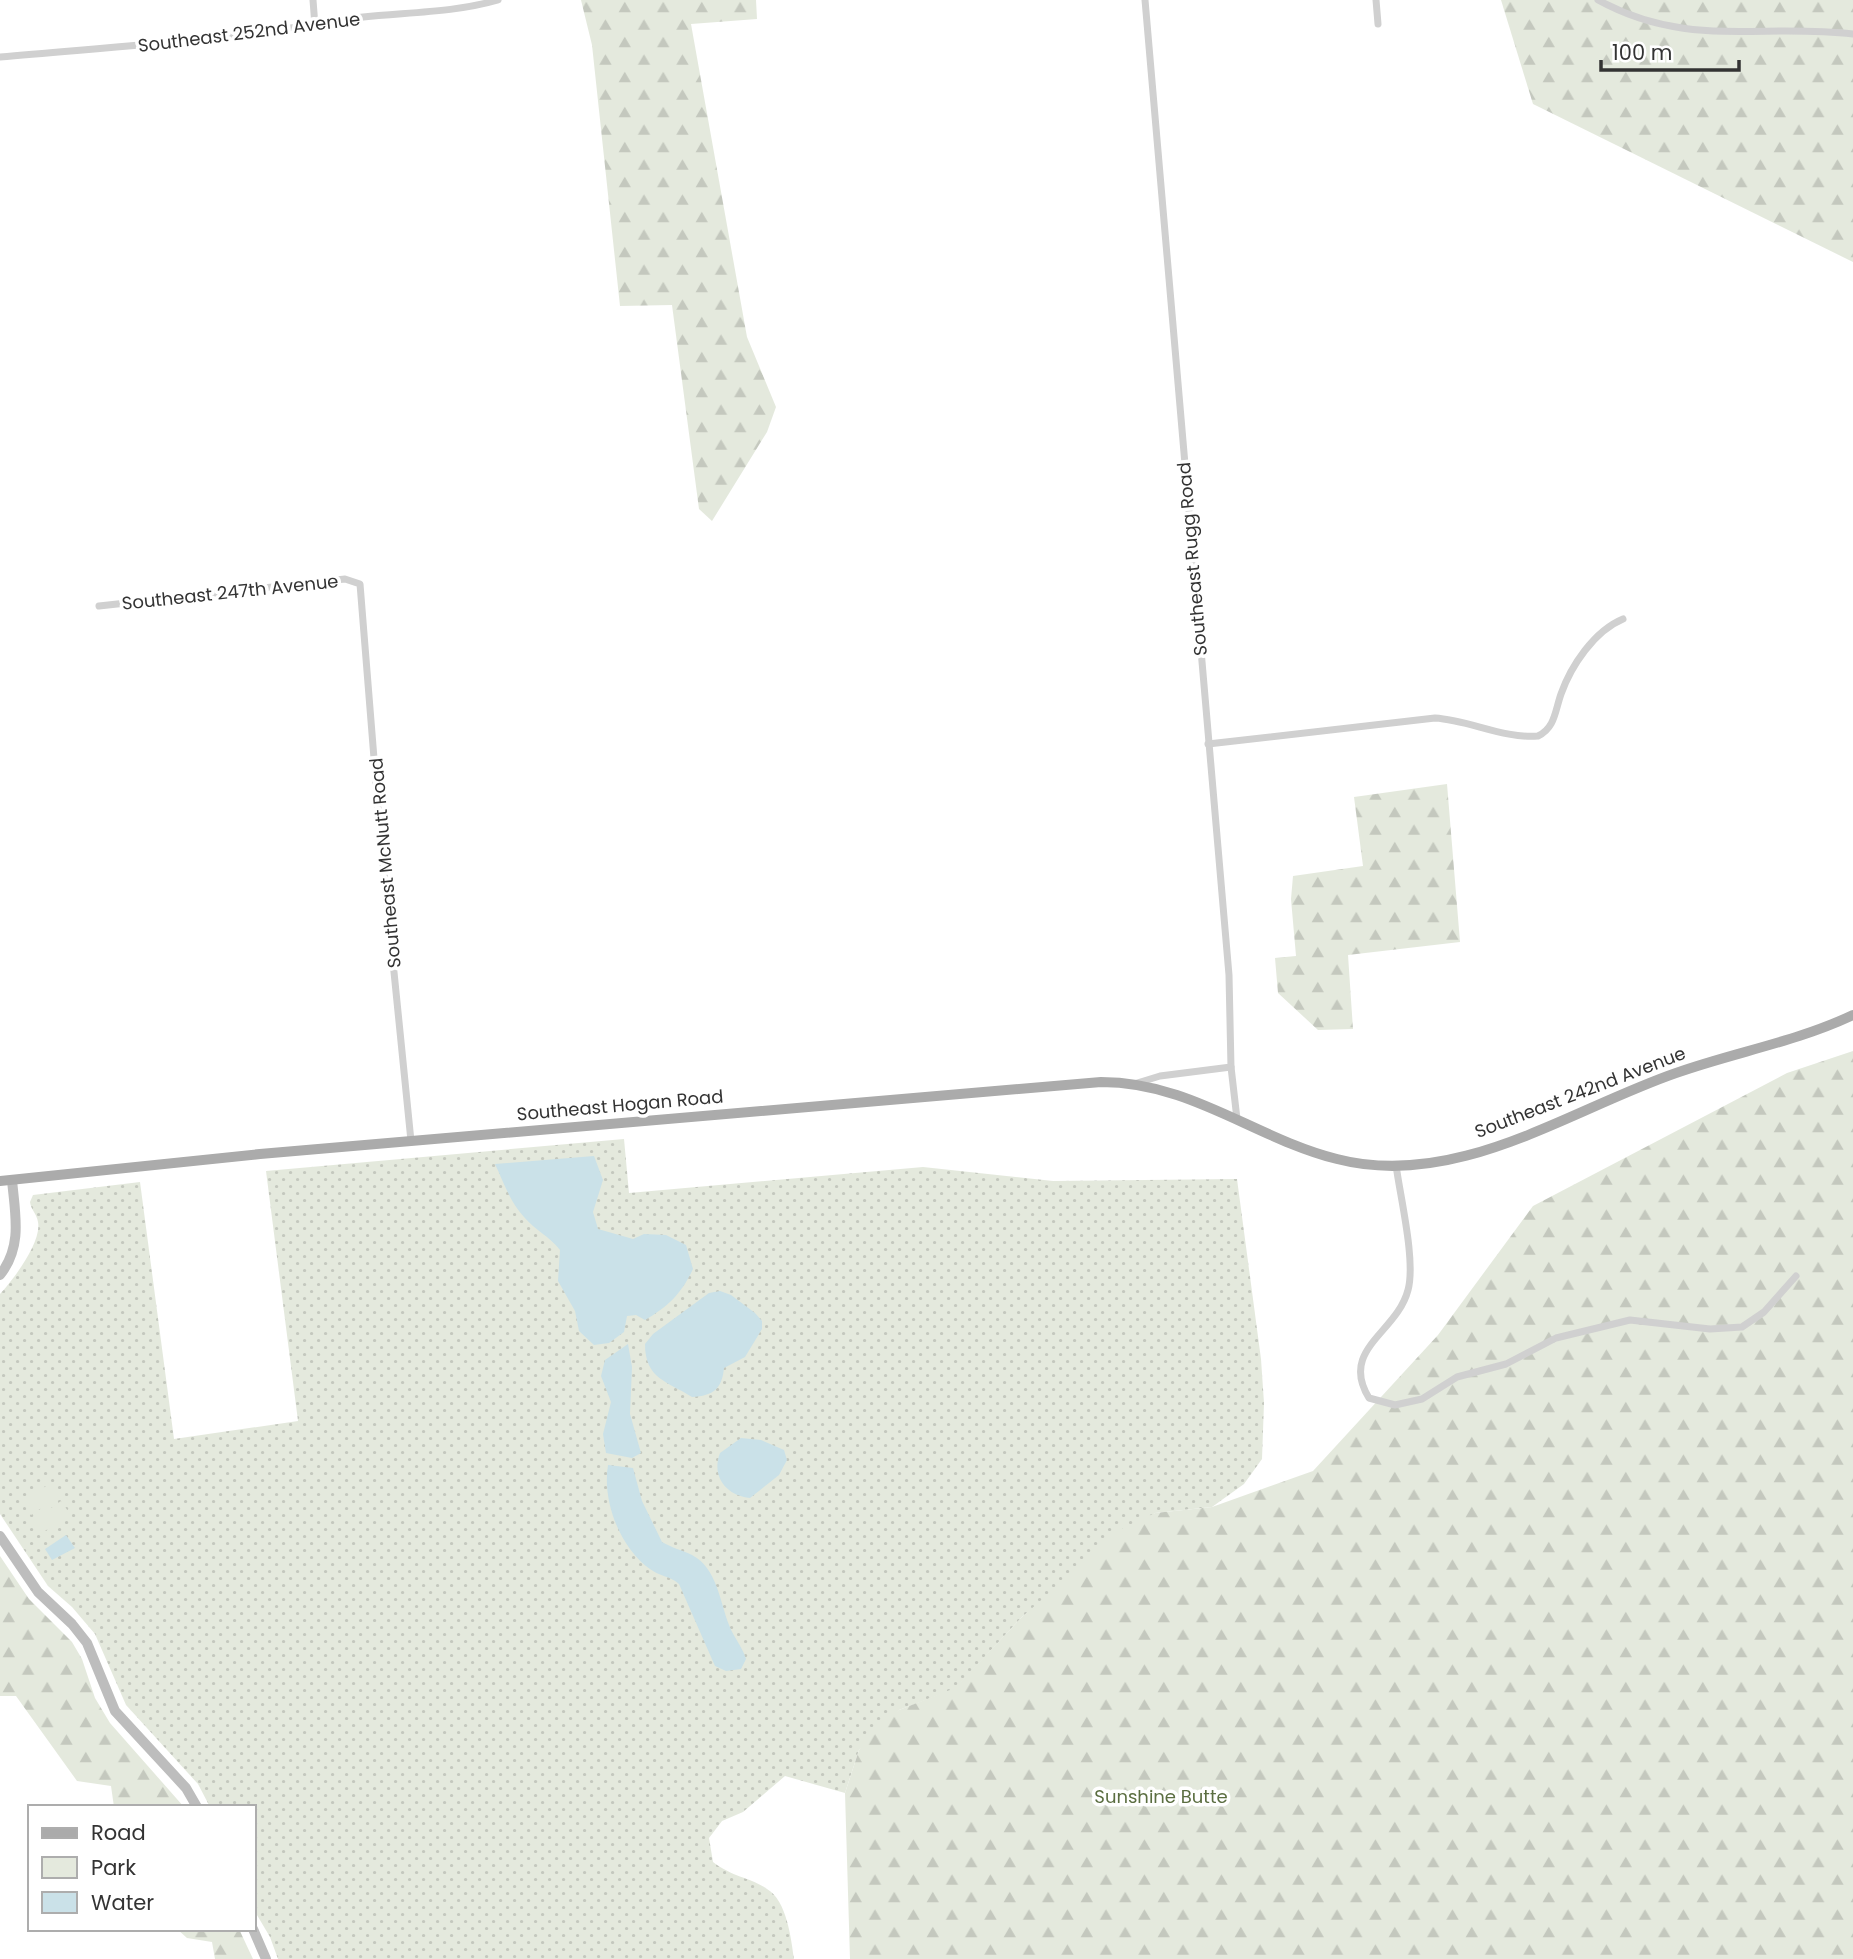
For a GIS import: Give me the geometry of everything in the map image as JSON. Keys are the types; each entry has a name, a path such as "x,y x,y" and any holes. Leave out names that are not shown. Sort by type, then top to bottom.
{"main road":[{"name":"Southeast 242nd Avenue","path":"1237,1119 1337,1159 1396,1165 1462,1156 1555,1125 1672,1074 1809,1035 1853,1015"},
{"name":"Southeast Hogan Road","path":"6,1181 411,1141 1068,1084 1134,1084 1188,1097 1237,1119"},
{"path":"0,1275 11,1259 17,1235 6,1181"},
{"path":"0,1536 38,1592 72,1623 87,1643 115,1711 186,1788 196,1805"},
{"path":"254,1931 266,1959"}],"street":[{"path":"313,0 315,26"},
{"name":"Southeast 252nd Avenue","path":"0,57 250,35 327,22 474,7 498,0"},
{"name":"Southeast Rugg Road","path":"1145,0 1231,1004 1231,1067 1237,1119"},
{"path":"1376,0 1378,24"},
{"path":"1598,0 1632,17 1682,30 1853,34"},
{"name":"Southeast 247th Avenue","path":"99,606 345,579 359,584"},
{"name":"Southeast McNutt Road","path":"359,584 380,833 411,1141"},
{"path":"1208,744 1435,718 1457,719 1517,736 1538,736 1551,725 1561,694 1576,664 1598,636 1623,619"},
{"path":"1134,1084 1160,1076 1231,1067"},
{"path":"1396,1165 1409,1261 1409,1289 1397,1312 1360,1361 1359,1372 1361,1385 1369,1398 1384,1403 1395,1405 1422,1399 1457,1377 1506,1364 1556,1338 1630,1320 1710,1329 1742,1327 1764,1312 1796,1276"}],"green space":[{"path":"581,0 756,0 757,19 691,24 747,337 776,407 767,432 712,521 699,509 672,305 620,306 592,45"},
{"path":"1501,0 1853,0 1853,262 1533,104"},
{"path":"1447,784 1460,942 1348,955 1353,1029 1318,1030 1278,993 1275,958 1296,956 1291,899 1293,876 1363,866 1354,797"},
{"name":"Sunshine Butte","path":"1853,1051 1853,1959 850,1959 845,1793 859,1750 877,1725 899,1710 955,1688 1022,1617 1123,1528 1155,1513 1212,1507 1313,1471 1438,1335 1533,1206 1787,1073"},
{"path":"624,1139 629,1193 923,1167 1053,1181 1237,1179 1261,1359 1264,1403 1262,1459 1244,1484 1212,1507 1155,1513 1022,1617 955,1689 899,1710 859,1750 845,1793 785,1776 743,1812 722,1821 709,1838 713,1862 761,1885 774,1895 784,1911 794,1959 278,1959 270,1937 256,1913 256,1805 209,1805 198,1784 126,1705 95,1634 72,1607 48,1586 0,1514 0,1294 19,1270 36,1240 38,1222 30,1202 33,1195 140,1182 174,1439 298,1421 266,1171"},
{"path":"49,1484 58,1497 31,1515 22,1502"},
{"path":"61,1501 70,1514 42,1533 34,1520"},
{"path":"0,1556 29,1599 72,1642 82,1659 95,1698 110,1723 182,1805 114,1805 111,1786 77,1781 16,1696 0,1696"},
{"path":"179,1931 240,1931 253,1959 215,1959 212,1942 187,1938"}],"water":[{"path":"594,1156 603,1180 593,1212 598,1229 633,1239 644,1234 666,1235 686,1245 693,1269 674,1299 661,1310 645,1320 636,1315 627,1316 624,1332 609,1343 594,1345 579,1331 575,1311 558,1281 560,1250 519,1211 495,1164"},
{"path":"720,1291 731,1295 755,1313 762,1321 762,1329 745,1357 724,1368 716,1390 692,1397 653,1372 646,1356 645,1344 653,1334 709,1293"},
{"path":"628,1344 632,1367 630,1414 641,1453 632,1458 606,1453 603,1434 611,1402 601,1376 605,1360"},
{"path":"741,1438 761,1440 784,1450 787,1460 779,1475 750,1498 728,1489 719,1477 720,1453"},
{"path":"608,1465 633,1468 642,1501 662,1542 692,1555 707,1568 729,1625 746,1659 741,1669 726,1671 715,1666 679,1584 650,1569 630,1549 611,1508"},
{"path":"66,1535 75,1548 52,1560 45,1549"}]}
